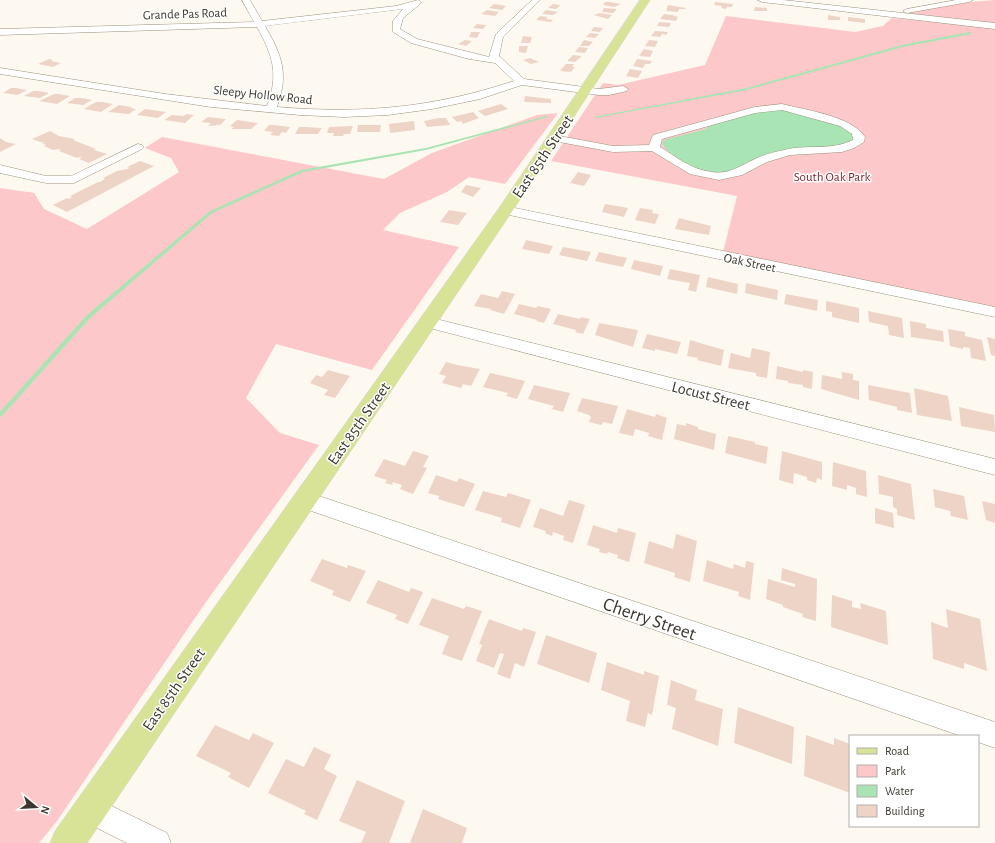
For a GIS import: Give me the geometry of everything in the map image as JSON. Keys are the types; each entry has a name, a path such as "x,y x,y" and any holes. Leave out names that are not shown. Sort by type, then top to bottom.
{"main road":[{"name":"East 85th Street","path":"67,843 89,809 505,210 645,0"}],"street":[{"path":"246,0 274,53 279,72 275,100 271,110"},
{"path":"536,0 499,36 494,57 521,82 585,91 610,92 623,89"},
{"path":"762,0 995,26"},
{"path":"888,14 969,0"},
{"path":"419,1 401,14 395,24 396,30 414,41 469,56 498,60"},
{"name":"Grande Pas Road","path":"0,32 258,24 397,8 419,1"},
{"name":"Sleepy Hollow Road","path":"0,70 48,79 199,102 323,114 392,113 462,102 494,93 521,82"},
{"path":"554,138 613,149 654,148 668,156 681,167 711,176 725,176 736,174 763,160 790,152 840,149 852,146 858,142 860,137 856,132 844,124 796,110 771,107 706,122 700,126 657,137 654,148"},
{"path":"0,169 46,181 63,181 74,179 138,147"},
{"name":"Oak Street","path":"505,210 995,312"},
{"name":"Locust Street","path":"428,322 995,467"},
{"name":"Cherry Street","path":"304,500 995,735"},
{"path":"89,809 156,843"}],"green space":[{"path":"995,0 995,24 906,13 970,2"},
{"name":"South Oak Park","path":"726,16 855,32 883,26 892,18 995,28 995,307 723,252 737,196 551,161 603,83 618,85 705,65"},
{"path":"558,113 505,184 469,177 447,192 400,213 383,230 459,247 372,370 276,344 246,398 280,433 319,445 201,609 57,821 39,843 0,843 0,188 34,193 44,209 87,229 179,172 171,158 145,148 162,137 384,179 432,153 537,115"}],"water":[{"path":"780,108 842,125 854,134 854,142 838,147 809,148 747,168 716,172 700,170 685,163 669,152 662,143 664,140 706,129 709,125 760,111"}],"building":[{"path":"605,2 621,4 614,7 603,5"},
{"path":"715,2 733,4 732,7 727,7 726,9 721,8 722,6 714,5"},
{"path":"494,4 506,6 502,10 489,8"},
{"path":"553,4 561,5 556,9 548,8"},
{"path":"668,5 686,8 679,9 678,12 666,11"},
{"path":"755,7 767,8 767,11 754,11"},
{"path":"604,8 617,9 613,13 602,12"},
{"path":"487,10 499,12 495,16 481,14"},
{"path":"546,10 558,12 553,15 542,14"},
{"path":"600,13 612,15 608,19 594,15"},
{"path":"664,14 678,17 676,21 660,19"},
{"path":"828,15 840,17 840,20 828,20"},
{"path":"540,16 548,17 546,19 553,20 551,22 536,20"},
{"path":"848,17 865,19 865,23 848,21"},
{"path":"659,22 671,23 669,27 657,26"},
{"path":"477,24 486,25 483,29 473,28"},
{"path":"594,27 603,28 600,32 591,31"},
{"path":"655,31 668,32 666,35 662,34 660,37 651,36"},
{"path":"471,32 480,32 477,38 469,37"},
{"path":"590,33 599,34 595,38 586,37"},
{"path":"523,36 532,37 530,43 521,43"},
{"path":"465,40 472,41 466,46 458,44"},
{"path":"584,40 593,42 589,46 580,46"},
{"path":"649,40 658,41 655,47 645,46"},
{"path":"519,46 528,46 526,53 519,52"},
{"path":"579,47 588,48 585,53 575,52"},
{"path":"644,49 653,51 650,57 639,56"},
{"path":"573,55 582,56 575,62 567,61"},
{"path":"530,58 539,62 531,64 523,60"},
{"path":"49,59 53,60 51,61 61,63 53,67 38,64"},
{"path":"637,59 652,61 650,64 645,64 643,68 633,66"},
{"path":"566,64 574,64 572,67 575,67 571,72 560,71"},
{"path":"630,69 642,71 638,78 626,76"},
{"path":"11,88 27,90 18,95 3,93"},
{"path":"33,91 49,93 40,98 24,96"},
{"path":"54,94 70,96 57,104 39,101"},
{"path":"525,96 551,99 551,103 524,102"},
{"path":"75,98 92,100 83,105 67,103"},
{"path":"96,102 113,104 101,112 84,109"},
{"path":"501,104 508,109 485,116 478,111"},
{"path":"119,105 136,109 129,114 108,112"},
{"path":"145,109 166,112 158,118 137,115"},
{"path":"473,112 479,118 463,124 461,121 457,122 452,117"},
{"path":"186,114 194,115 185,123 164,120 172,115 184,116"},
{"path":"208,117 226,119 220,125 208,126 211,123 201,122"},
{"path":"446,118 450,125 427,127 424,121"},
{"path":"237,120 258,123 251,129 231,129 234,127 230,126"},
{"path":"414,121 415,130 390,133 389,124"},
{"path":"269,125 290,127 286,133 282,132 279,136 270,135 273,132 264,131"},
{"path":"358,125 381,125 380,132 357,132"},
{"path":"353,126 350,134 344,134 343,136 333,136 334,133 327,133 329,127"},
{"path":"299,127 322,128 318,134 295,134"},
{"path":"50,131 59,136 75,139 73,140 96,149 94,150 107,154 89,163 79,159 82,157 77,158 59,151 61,149 53,150 44,146 46,145 42,143 45,142 32,139"},
{"path":"0,138 6,142 16,144 0,152"},
{"path":"140,161 154,166 67,212 53,205 67,198 69,199 72,197 70,196 105,179 103,178 117,171 130,168 127,167"},
{"path":"578,172 591,175 584,186 570,183"},
{"path":"466,185 481,188 473,197 461,192"},
{"path":"605,204 628,208 624,217 602,212"},
{"path":"640,208 653,210 652,213 659,214 655,224 635,220"},
{"path":"449,210 467,213 458,225 440,222"},
{"path":"679,218 711,226 709,235 675,229"},
{"path":"526,240 553,246 549,254 522,249"},
{"path":"563,247 591,252 587,261 559,255"},
{"path":"599,252 627,258 623,267 595,261"},
{"path":"634,260 663,266 660,276 631,269"},
{"path":"670,269 700,275 696,292 688,290 690,283 667,279"},
{"path":"708,277 738,284 737,294 706,287"},
{"path":"746,283 778,290 777,300 745,293"},
{"path":"502,291 515,294 504,314 490,310 491,309 474,306 481,294 498,298"},
{"path":"786,294 818,300 817,311 784,304"},
{"path":"826,301 859,308 859,323 832,317 832,312 826,311"},
{"path":"519,304 536,308 538,306 551,309 544,323 514,314"},
{"path":"868,311 902,318 904,338 889,335 888,326 869,322"},
{"path":"558,314 580,319 581,317 590,319 583,334 575,332 576,330 553,324"},
{"path":"910,321 926,324 926,328 943,331 944,342 911,337"},
{"path":"599,323 638,330 633,347 595,335"},
{"path":"948,329 965,332 965,336 982,340 986,361 971,358 970,348 963,347 963,349 950,346"},
{"path":"647,334 681,342 677,354 655,349 655,351 642,348"},
{"path":"987,337 995,339 995,356 991,355"},
{"path":"690,340 724,350 721,366 687,356"},
{"path":"752,348 770,352 767,378 756,376 756,373 728,368 731,353 750,358"},
{"path":"446,362 480,369 471,386 463,384 461,388 442,383 446,376 439,374"},
{"path":"777,366 803,372 803,370 813,372 812,389 803,387 803,385 788,383 788,381 776,379"},
{"path":"328,370 350,376 335,398 324,395 328,390 310,383 316,375 322,377"},
{"path":"842,372 853,374 853,380 859,381 859,400 821,389 822,375 842,379"},
{"path":"490,373 525,381 517,399 506,396 508,393 483,387"},
{"path":"534,385 570,393 563,412 552,409 554,406 528,399"},
{"path":"868,385 910,393 912,413 897,410 897,407 869,400"},
{"path":"914,388 948,396 952,421 917,415"},
{"path":"582,398 618,406 612,424 603,422 601,425 589,422 591,417 589,415 577,411"},
{"path":"959,407 994,415 995,432 961,426"},
{"path":"627,409 655,417 656,414 667,418 662,440 648,436 649,433 635,429 633,436 619,433"},
{"path":"686,423 698,427 698,429 716,434 714,450 674,439 677,424 686,426"},
{"path":"728,436 755,442 755,444 768,447 766,464 725,453"},
{"path":"413,451 429,456 423,467 427,468 413,494 400,489 402,485 393,482 392,485 385,483 387,480 374,476 384,459 405,466"},
{"path":"782,451 822,462 822,480 817,478 816,483 807,480 807,477 794,473 793,484 779,480"},
{"path":"833,462 866,471 867,497 856,494 856,488 847,485 847,490 832,486"},
{"path":"436,475 457,482 459,478 475,484 464,507 438,499 439,496 428,493"},
{"path":"878,475 911,484 915,520 897,515 897,509 893,507 893,497 879,494"},
{"path":"933,489 964,496 968,520 951,516 950,511 935,507"},
{"path":"483,491 506,497 508,493 531,500 520,528 501,522 502,518 475,510"},
{"path":"569,500 585,505 573,543 563,540 564,536 553,532 552,536 545,533 546,531 533,527 540,508 563,516"},
{"path":"982,501 995,504 995,523 986,520"},
{"path":"875,508 893,513 894,528 875,523"},
{"path":"593,525 617,533 618,528 636,533 629,562 617,558 618,555 608,552 607,554 599,552 600,549 587,545"},
{"path":"676,534 697,541 690,582 674,577 675,573 644,563 649,541 673,549"},
{"path":"322,559 347,568 348,565 366,571 350,602 332,595 334,591 310,581"},
{"path":"707,560 733,569 734,564 745,568 746,561 754,563 750,600 738,596 739,592 703,581"},
{"path":"782,568 817,579 816,621 802,617 803,614 766,599 768,579 795,587 795,584 781,580"},
{"path":"378,580 409,592 411,588 423,592 408,624 395,619 397,615 366,603"},
{"path":"832,595 852,601 852,607 861,609 860,603 886,611 888,645 831,627"},
{"path":"432,598 464,609 466,606 482,611 462,661 442,654 449,636 419,625"},
{"path":"946,609 980,619 987,671 964,663 964,669 933,659 931,622 948,628"},
{"path":"489,619 522,631 523,628 536,632 524,667 515,663 510,679 497,674 504,654 500,653 494,668 476,661 482,645 479,644"},
{"path":"546,635 597,653 589,683 537,664"},
{"path":"607,662 644,675 644,671 659,676 652,715 648,713 645,727 626,721 630,701 601,690"},
{"path":"671,680 697,690 695,700 723,709 718,746 672,729 676,708 667,705"},
{"path":"738,707 794,727 792,764 734,743"},
{"path":"215,725 249,740 253,733 274,743 249,788 228,777 231,773 196,756"},
{"path":"806,735 834,745 834,738 849,744 849,793 804,776"},
{"path":"314,747 331,755 324,769 337,776 317,820 304,814 306,811 268,793 286,759 304,767"},
{"path":"357,780 405,801 389,843 361,843 366,832 339,821"},
{"path":"423,809 467,828 462,843 410,843"}],"waterway":[{"path":"595,117 747,89 903,46 970,33"},
{"path":"0,415 88,317 211,212 302,171 426,149 547,117"}]}
